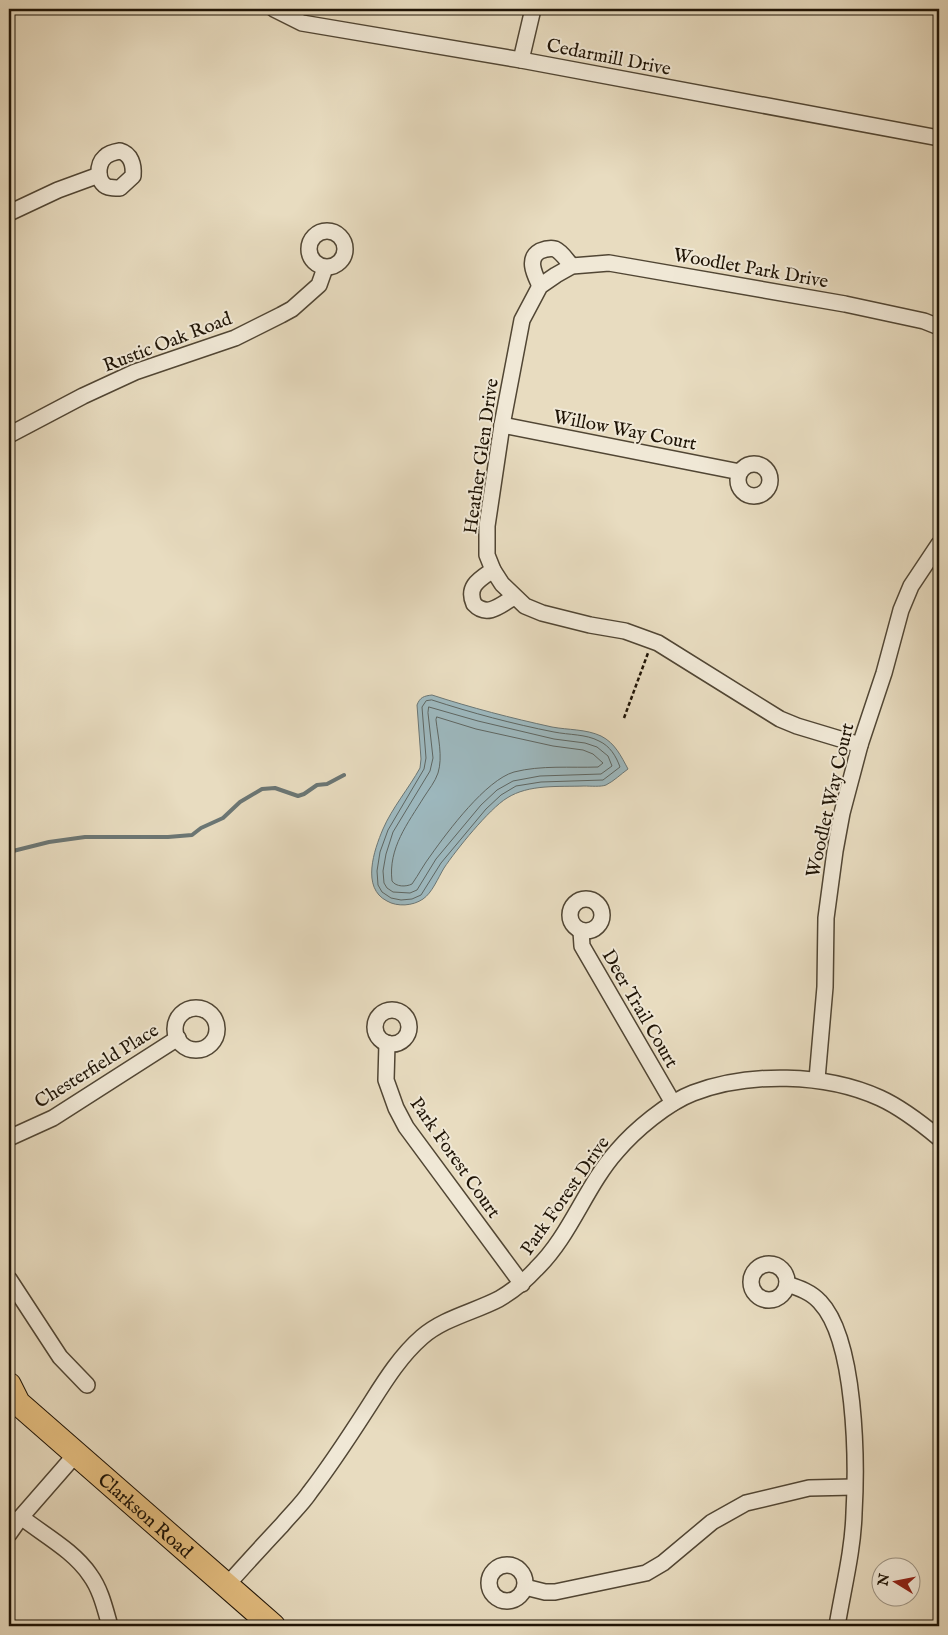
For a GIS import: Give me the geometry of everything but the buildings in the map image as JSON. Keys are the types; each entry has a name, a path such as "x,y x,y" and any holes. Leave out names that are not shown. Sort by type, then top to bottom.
{"main road":[{"name":"Clarkson Road","path":"12,1396 273,1626"}],"street":[{"name":"Cedarmill Drive","path":"274,9 302,23 521,60 939,138"},
{"path":"521,60 533,9"},
{"path":"9,213 58,190 99,175"},
{"path":"540,286 532,262 542,250 548,248 558,250 572,266"},
{"name":"Woodlet Park Drive","path":"556,275 572,266 609,263 844,304 924,321 939,327"},
{"name":"Rustic Oak Road","path":"9,435 83,396 135,372 235,338 281,315 292,309 320,285 325,268"},
{"name":"Heather Glen Drive","path":"556,275 540,286 522,320 502,425 486,526 487,555 493,570 502,584 525,606 542,613 624,631 658,642 780,719 860,745"},
{"name":"Willow Way Court","path":"502,425 740,472"},
{"name":"Woodlet Way Court","path":"817,1079 825,987 826,918 829,887 842,813 860,745 884,673 901,610 911,586 939,544"},
{"path":"493,570 474,584 471,592 474,604 489,611 514,597"},
{"name":"Deer Trail Court","path":"581,931 582,946 673,1103"},
{"name":"Chesterfield Place","path":"9,1138 53,1118 178,1038"},
{"name":"Park Forest Court","path":"387,1043 386,1080 396,1108 406,1126 522,1284"},
{"name":"Park Forest Drive","path":"227,1585 309,1495 384,1382 410,1349 423,1336 444,1324 497,1300 522,1284 546,1260 567,1231 604,1167 618,1149 641,1127 673,1103 691,1094 737,1082 766,1079 817,1079 856,1089 880,1098 910,1115 939,1137"},
{"path":"9,1279 60,1357 87,1385"},
{"path":"787,1284 809,1292 821,1302 838,1332 844,1352 851,1401 855,1455 854,1513 851,1545 837,1626"},
{"path":"9,1534 21,1517 76,1454"},
{"path":"525,1587 545,1592 555,1592 646,1573 663,1563 712,1522 746,1503 809,1488 854,1488"},
{"path":"21,1517 83,1566 91,1576 99,1592 110,1626"}],"path":[{"path":"624,718 648,653"}],"water":[{"path":"432,695 522,720 601,736 614,746 628,769 604,786 534,788 507,798 482,820 464,841 426,896 415,903 395,904 379,895 374,887 372,878 373,858 387,821 420,768 417,705 423,697"}],"waterway":[{"path":"9,852 49,842 85,837 168,837 192,835 201,828 223,818 240,802 262,789 275,788 298,796 317,785 327,784 344,775"}]}
